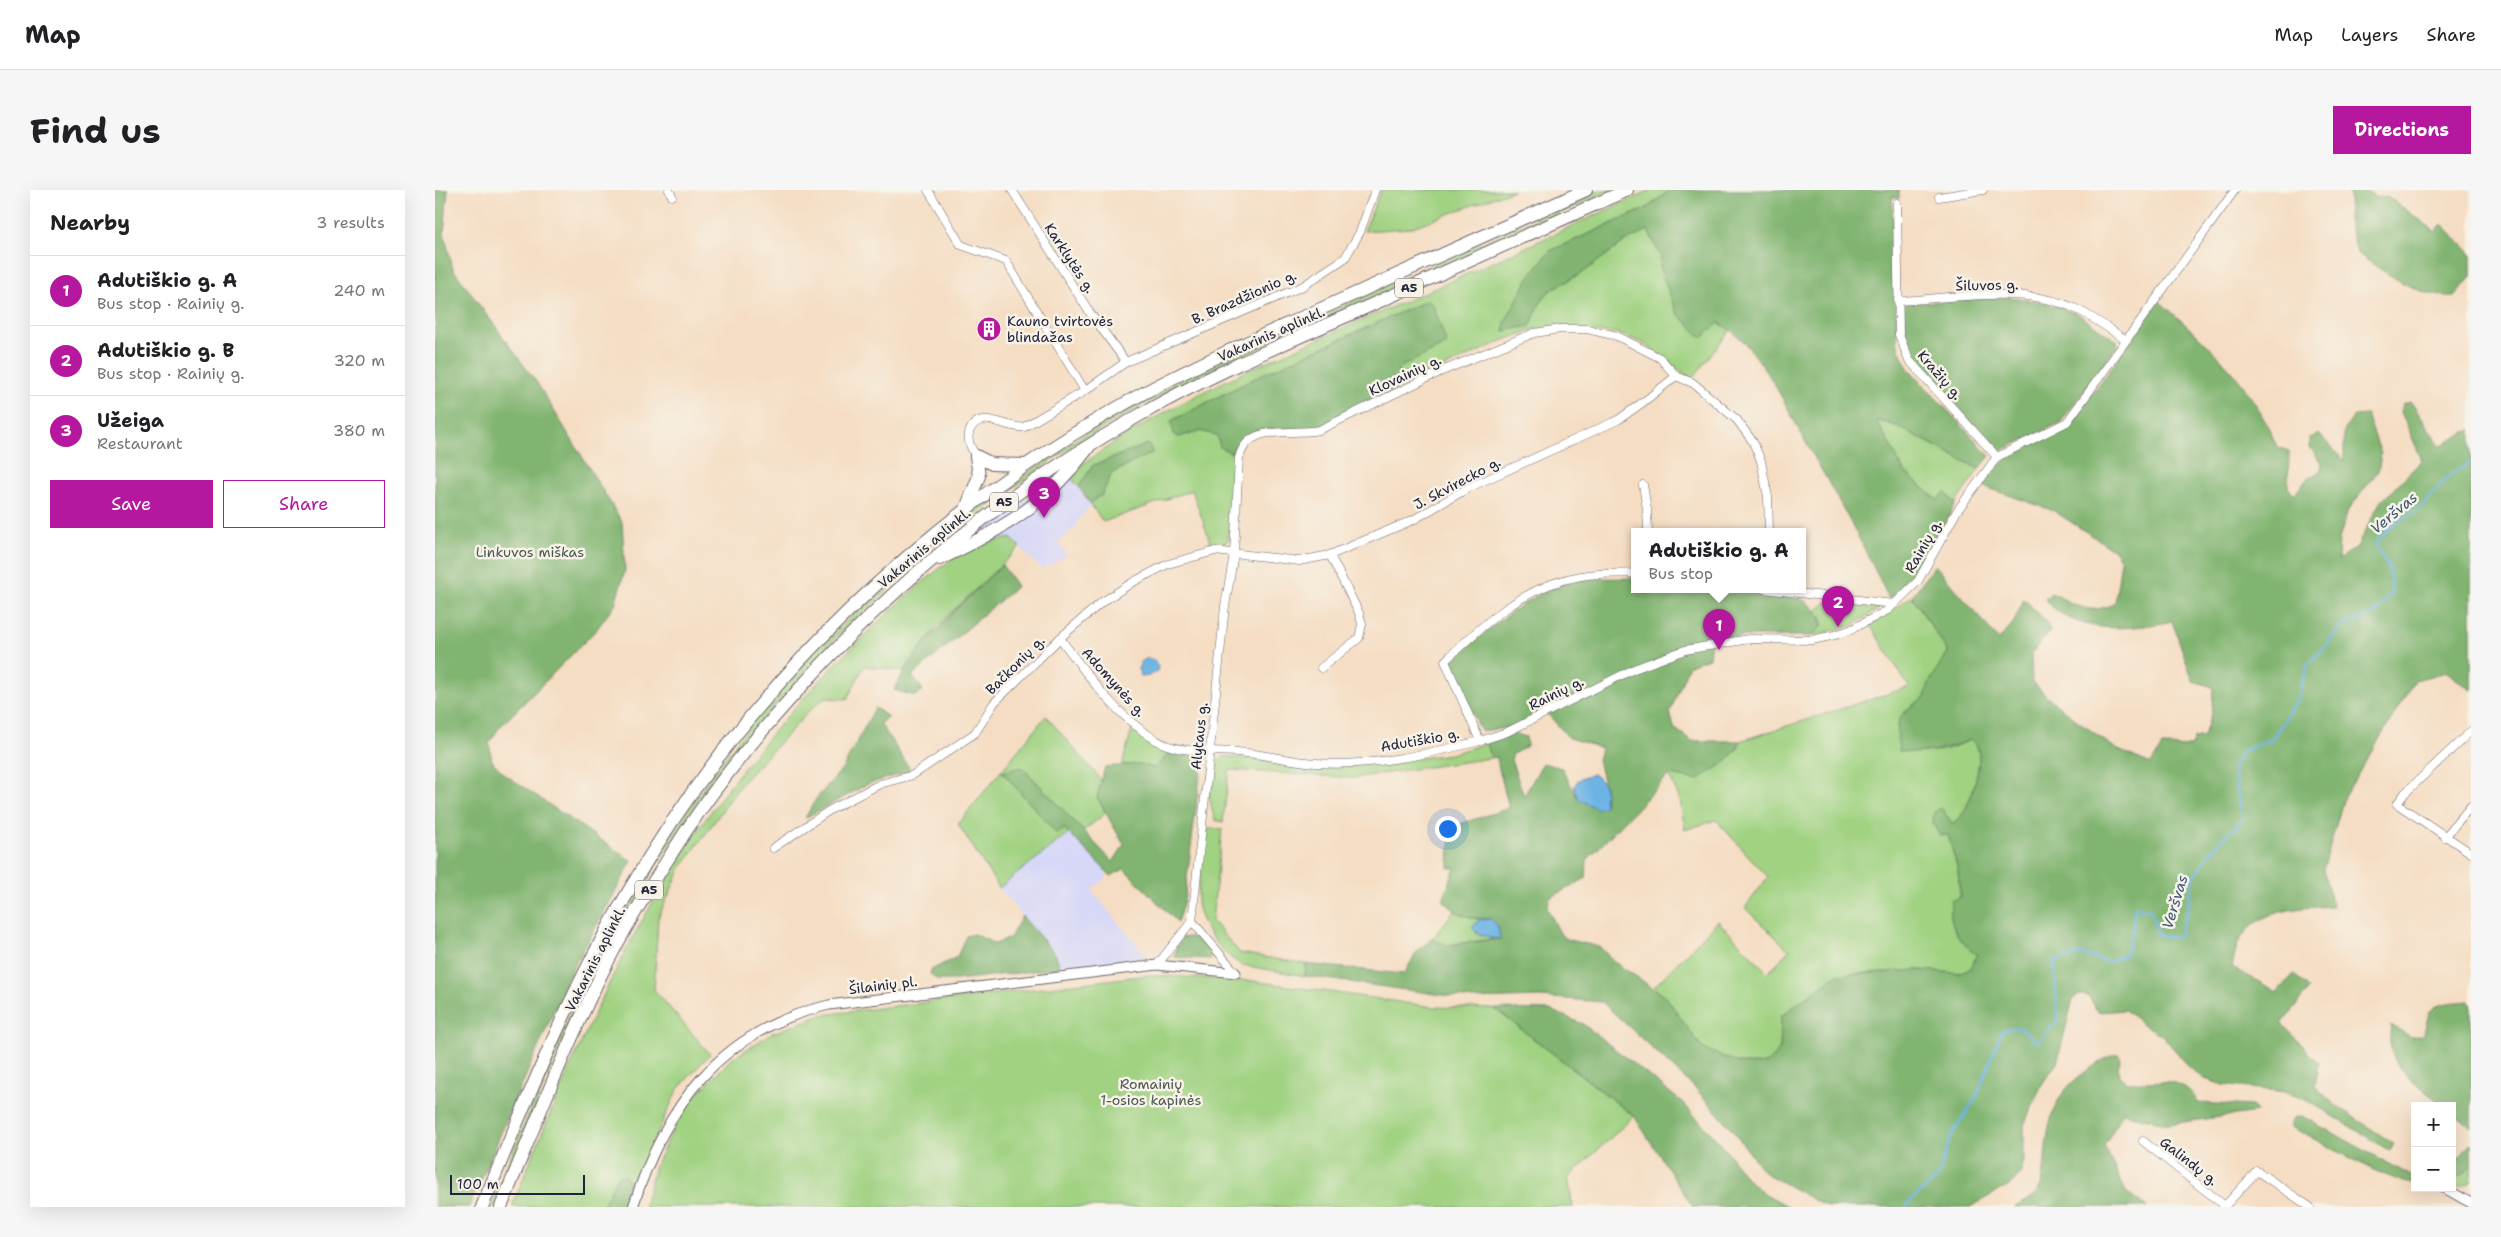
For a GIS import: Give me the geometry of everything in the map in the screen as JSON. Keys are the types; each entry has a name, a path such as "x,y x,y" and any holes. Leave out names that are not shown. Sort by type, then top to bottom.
{"highway":[{"name":"Vakarinis aplinkl.","path":"482,1207 584,972 627,893 675,818 725,748 774,689 821,638 891,572 966,509 1028,464 1107,414 1185,371 1586,190"},
{"name":"Vakarinis aplinkl.","path":"501,1207 599,980 642,902 688,828 737,760 766,725 841,642 922,567 983,517 1091,443 1190,388 1627,190"},
{"path":"922,567 1000,530 1058,486 1091,443"},
{"path":"976,456 992,464 1028,464"},
{"path":"966,509 979,476 976,456"}],"street":[{"path":"928,190 961,245 1006,260 1085,391"},
{"name":"Karklytės g.","path":"1011,190 1090,313 1126,362"},
{"name":"B. Brazdžionio g.","path":"976,456 968,440 969,432 980,421 997,420 1016,429 1024,427 1085,391 1126,362 1303,286 1345,258 1360,232 1375,190"},
{"path":"1939,198 1983,190"},
{"name":"Rainių g.","path":"1480,741 1507,732 1634,669 1685,650 1749,639 1812,640 1835,635 1850,630 1894,604 1918,581 1957,511 1997,458 2067,422 2235,190"},
{"name":"Kražių g.","path":"1897,203 1899,335 1909,360 1997,458"},
{"name":"Šiluvos g.","path":"1898,301 2009,295 2046,299 2073,308 2126,340"},
{"name":"Klovainių g.","path":"1234,554 1239,458 1243,446 1255,435 1302,433 1319,430 1487,351 1534,333 1561,329 1587,329 1617,336 1661,358 1676,376"},
{"path":"1676,376 1693,383 1737,420 1753,442 1761,461 1768,497 1769,528"},
{"name":"J. Skvirecko g.","path":"1234,554 1299,561 1329,556 1413,520 1468,488 1618,420 1676,376"},
{"path":"1643,485 1647,509 1647,528"},
{"name":"Bačkonių g.","path":"773,848 830,810 881,784 913,776 975,734 994,703 1101,602 1133,582 1168,564 1215,551 1234,554"},
{"name":"Alytaus g.","path":"1192,921 1225,606 1234,554"},
{"path":"1321,668 1359,638 1362,624 1359,613 1329,556"},
{"name":"Adutiškio g.","path":"1209,750 1316,763 1344,763 1403,756 1480,741 1445,661 1482,624 1539,589 1561,580 1583,576 1631,574"},
{"path":"1799,593 1894,604"},
{"name":"Adomynės g.","path":"1061,638 1089,678 1129,720 1145,733 1165,745 1209,750"},
{"path":"2471,731 2405,793 2397,804 2471,853"},
{"path":"2445,837 2471,806"},
{"path":"1157,965 1192,921 1236,973"},
{"name":"Šilainių pl.","path":"633,1207 657,1146 674,1114 695,1084 712,1066 732,1050 777,1022 804,1011 829,1005 1157,965 1236,973"},
{"name":"Galindų g.","path":"2143,1141 2225,1206 2257,1171 2310,1207"},
{"path":"2451,1192 2471,1203"}],"shaded area":[{"path":"1060,475 1071,478 1091,505 1075,523 1077,526 1057,542 1067,555 1042,569 1011,538 982,543 976,535"},
{"path":"1069,833 1106,871 1107,877 1091,890 1149,959 1060,968 1056,955 999,888"}],"green space":[{"name":"Linkuvos miškas","path":"435,190 448,190 444,233 453,269 537,383 622,522 625,570 615,604 597,629 499,728 489,743 492,761 504,774 632,861 570,974 469,1207 435,1207"},
{"path":"1381,190 1514,190 1410,228 1364,231"},
{"path":"1599,190 1612,190 1190,380 1113,421 1053,459 942,540 939,537 1052,455 1112,417 1189,375"},
{"path":"1651,190 1670,190 1647,208 1550,251 1530,326 1539,305 1549,291 1582,273 1624,242 1648,230 1661,257 1660,269 1677,313 1719,323 1731,329 1692,379 1643,343 1617,333 1535,329 1504,340 1406,385 1397,369 1433,305 1427,301 1267,372 1171,421 1189,435 1199,431 1217,435 1231,453 1236,449 1228,541 1212,547 1192,490 1103,522 1091,505 1112,473 1127,466 1148,444 1092,466 1079,487 1071,478 1075,470 1149,421 1228,380"},
{"path":"1670,190 1899,190 1899,199 1892,197 1899,350 1908,368 1990,456 1979,469 1897,426 1876,420 1904,471 1937,500 1945,492 1955,504 1919,571 1900,592 1889,599 1849,519 1769,375 1733,332 1719,323 1702,338 1677,313 1660,269 1661,257 1648,230 1624,242 1582,273 1549,291 1539,305 1530,326 1504,331 1505,322 1530,275 1550,251 1647,208"},
{"path":"2350,190 2366,190 2376,198 2387,196 2435,231 2442,224 2471,254 2471,277 2454,296 2441,296 2415,289 2403,283 2357,253 2348,219"},
{"path":"2008,297 2043,302 2078,314 2117,341 2118,345 2060,423 1998,452 1942,391 1909,349 1902,304"},
{"path":"1428,300 1433,305 1447,344 1397,369 1406,385 1319,426 1298,430 1261,429 1243,436 1231,453 1220,447 1217,435 1199,431 1179,437 1174,435 1171,421 1267,372"},
{"path":"2159,301 2196,334 2227,366 2254,402 2277,447 2289,451 2288,488 2295,494 2307,479 2320,472 2322,464 2310,447 2310,438 2319,434 2344,461 2344,431 2354,416 2367,415 2381,454 2378,471 2348,510 2339,538 2338,560 2357,547 2379,504 2422,460 2401,412 2403,404 2411,402 2440,446 2471,429 2471,690 2447,672 2415,680 2344,797 2323,870 2333,906 2279,912 2255,923 2245,932 2238,944 2232,967 2277,992 2294,974 2309,989 2282,1024 2319,1063 2315,1086 2334,1104 2394,1144 2390,1151 2312,1103 2286,1092 2223,1085 2205,1079 2190,1068 2162,1035 2141,1023 2125,1010 2098,1012 2089,997 2079,994 2073,999 2057,1063 2042,1084 2024,1125 2024,1162 2020,1174 2011,1184 1970,1207 1827,1207 1765,1173 1730,1127 1696,1089 1602,1002 1540,997 1472,999 1305,976 1306,964 1404,974 1418,950 1432,939 1447,945 1500,939 1498,926 1491,919 1465,916 1454,910 1443,900 1455,868 1449,868 1451,827 1509,808 1496,757 1491,758 1487,743 1516,734 1526,737 1527,746 1513,754 1511,760 1524,796 1543,763 1562,768 1578,799 1604,799 1606,792 1598,760 1601,748 1569,738 1546,712 1516,727 1481,731 1451,666 1452,660 1497,623 1528,601 1562,585 1581,580 1601,578 1631,578 1631,593 1759,593 1803,600 1816,611 1822,626 1812,636 1747,636 1711,640 1709,658 1689,665 1670,712 1674,728 1692,741 1740,741 1733,753 1723,764 1698,780 1669,775 1587,860 1586,878 1550,898 1547,908 1561,935 1569,940 1600,947 1613,961 1666,997 1702,1048 1739,1063 1750,1065 1767,1063 1780,1049 1781,1016 1836,975 1919,970 1958,973 1971,968 1977,954 1959,938 1951,918 1951,901 1960,897 1958,870 1948,835 1939,835 1933,823 1934,812 1941,808 1953,824 1964,811 1976,778 1979,757 1978,749 1971,740 1936,750 1918,752 1899,751 1897,731 1903,713 1925,697 1929,683 1948,652 1912,596 1935,565 1999,640 2014,622 2024,599 2045,620 2050,631 2031,654 2032,682 2059,707 2116,749 2151,764 2162,746 2191,747 2194,738 2204,736 2212,710 2213,687 2193,681 2172,621 2121,628 2087,625 2057,611 2045,599 2051,593 2075,605 2090,609 2106,607 2115,603 2121,560 2114,550 2054,511 1980,485 1999,465 2012,455 2072,423"},
{"path":"1876,420 1897,426 1979,469 1955,504 1945,492 1937,500 1904,471"},
{"path":"1148,444 1152,453 1112,473 1102,495 1096,498 1091,505 1079,487 1092,466"},
{"path":"1011,538 1020,547 937,626 904,671 864,666 847,699 825,698 811,709 742,783 681,868 658,918 654,990 710,1054 678,1089 631,1188 625,1176 618,1176 602,1207 512,1207 546,1123 601,999 643,919 666,880 711,812 760,748 813,688 841,658 908,595 939,569 969,549 985,542"},
{"path":"921,552 925,556 838,635 749,734 708,787 655,867 598,968 594,966 670,836 759,714 827,640"},
{"path":"1002,565 1017,586 912,676 923,690 915,696 894,690 916,654 929,638"},
{"path":"1912,596 1948,652 1929,683 1926,697 1905,711 1915,753 1945,750 1971,740 1978,749 1979,757 1976,778 1964,811 1953,824 1941,809 1958,870 1960,897 1977,954 1972,968 1958,973 1919,970 1865,973 1781,1016 1780,1047 1775,1056 1767,1062 1744,1064 1710,1053 1702,1048 1690,1035 1654,987 1718,921 1768,973 1789,950 1745,908 1768,877 1716,820 1685,830 1680,800 1669,775 1738,749 1740,741 1909,687 1870,625"},
{"path":"1827,602 1880,608 1851,626 1812,636 1822,626 1822,619 1816,611"},
{"path":"875,708 888,717 880,723 911,771 868,784 805,818 816,799 843,768"},
{"path":"1046,716 1102,781 1097,797 1106,813 1083,831 1022,767 1057,834 1065,828 1069,833 999,888 958,824"},
{"path":"1132,729 1154,744 1173,750 1154,769 1139,764 1122,765"},
{"path":"1487,743 1491,758 1353,778 1229,770 1223,822 1215,820 1209,794 1210,776 1212,768 1217,761 1225,756 1321,768 1349,767 1451,754"},
{"path":"1173,750 1198,755 1202,760 1184,902 1177,922 1124,869 1111,876 1065,829 1057,834 1002,772 1022,767 1113,862 1124,845 1097,797 1105,767 1139,764 1154,768"},
{"path":"1211,828 1222,829 1212,921 1240,953 1306,964 1305,976 1242,965 1219,947 1207,929 1202,920 1197,902 1204,833"},
{"path":"1454,911 1479,920 1475,924 1476,933 1493,939 1447,945 1432,939"},
{"path":"1022,916 1056,955 1060,968 956,980 937,980 930,974 931,970 957,957 966,936 974,934 995,944 1010,938"},
{"path":"1197,936 1210,948 1211,959 1174,957 1180,938"},
{"name":"Romainių 1-osios kapinės","path":"1148,975 1253,981 1434,1007 1495,1009 1634,1116 1568,1178 1573,1207 644,1207 655,1166 685,1107 729,1061 772,1033 822,1015"},
{"path":"2468,1001 2471,1003 2471,1127 2456,1115 2456,1102 2439,1102 2404,1073 2392,1053 2390,1040 2391,1025 2411,1037 2422,1035 2433,1008 2447,1003"},
{"path":"577,1005 494,1207 490,1207 573,1006"},
{"path":"1495,1009 1550,1010 1583,1024 1683,1103 1726,1150 1747,1179 1762,1192 1789,1207 1693,1207 1634,1116"},
{"path":"2118,1054 2121,1058 2118,1067 2119,1076 2128,1083 2158,1081 2177,1083 2185,1087 2198,1103 2252,1106 2257,1112 2169,1124 2123,1113 2104,1146 2126,1192 2147,1207 2015,1207 2031,1198 2041,1186 2044,1175 2048,1132 2060,1098 2076,1079 2102,1060"},
{"path":"2302,1116 2411,1176 2411,1183 2392,1178 2374,1170 2291,1127 2291,1121 2295,1117"},
{"path":"2471,1143 2471,1166 2459,1177 2456,1173 2456,1162"},
{"path":"2471,1166 2471,1182 2460,1187 2456,1186 2456,1174 2459,1177"},
{"path":"618,1176 625,1176 631,1188 626,1207 602,1207"}],"water":[{"path":"1148,658 1154,660 1158,666 1157,671 1149,676 1141,677 1138,669 1141,662"},
{"path":"1593,774 1602,782 1605,788 1605,806 1598,809 1578,799 1574,787 1578,780"},
{"path":"1491,919 1498,926 1500,939 1485,936 1472,928 1479,920"}],"waterway":[{"name":"Veršvas","path":"1906,1207 1911,1200 1938,1178 1951,1136 1976,1098 2002,1030 2020,1027 2038,1043 2058,1019 2054,961 2080,954 2109,962 2125,955 2132,931 2135,906 2151,911 2158,935 2178,938 2188,910 2192,880 2213,849 2243,819 2233,768 2242,751 2272,739 2298,699 2307,665 2326,646 2341,626 2374,614 2392,593 2389,568 2375,544 2394,523 2418,510 2452,473 2471,463"}],"place":[{"name":"Kauno tvirtovės blindažas","path":"989,329"},
{"name":"Užeiga","path":"1044,518"},
{"name":"Adutiškio g. B","path":"1838,627"},
{"name":"Adutiškio g. A","path":"1719,650"}]}
